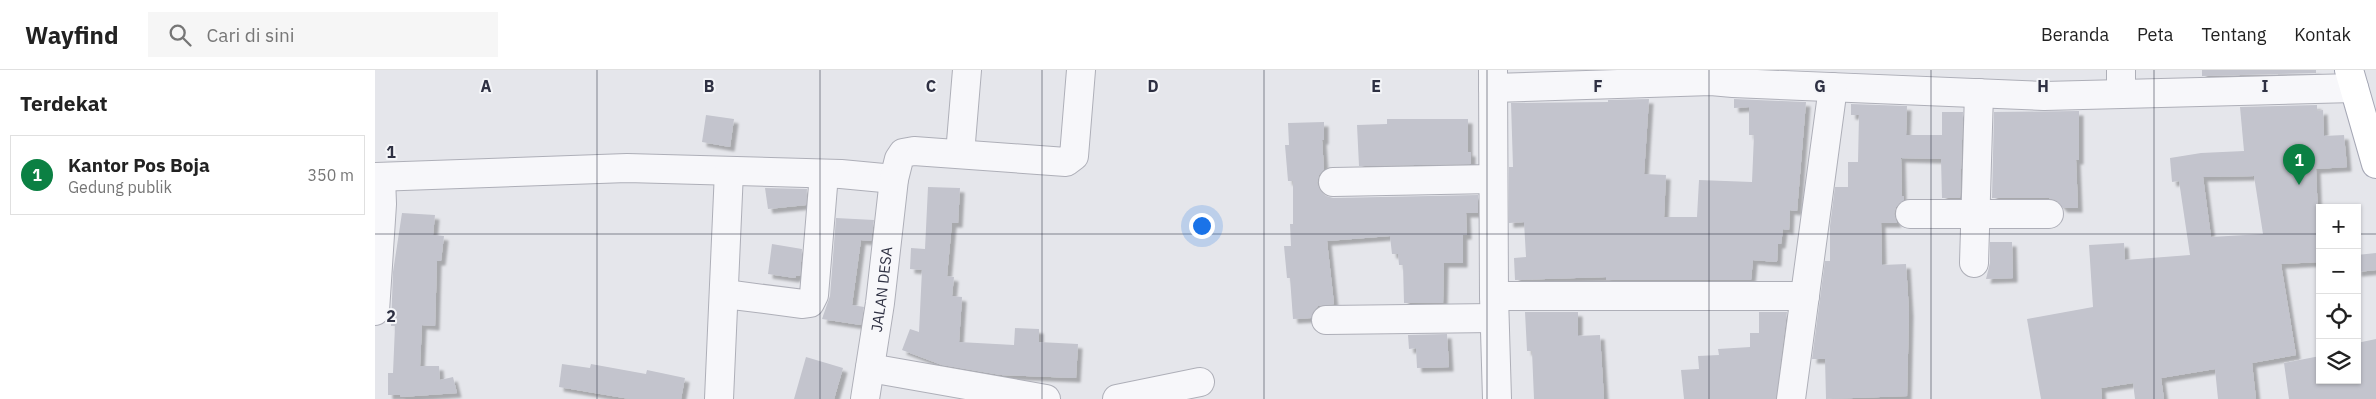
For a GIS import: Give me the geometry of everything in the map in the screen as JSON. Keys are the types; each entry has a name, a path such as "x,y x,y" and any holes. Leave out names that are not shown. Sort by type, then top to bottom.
{"main road":[{"path":"2352,79 2376,164"}],"street":[{"path":"967,70 960,154 1066,162 1074,156 1081,70"},
{"path":"1497,399 1494,307 1493,79 1711,75 2044,96 2121,82 2352,79"},
{"path":"1791,399 1805,296 1840,82"},
{"path":"1973,264 1979,93"},
{"name":"JALAN DESA","path":"865,399 880,303 894,179 899,159 903,153 914,151 960,154"},
{"path":"375,311 382,204 378,177 627,168 824,174 894,179"},
{"path":"719,399 729,171"},
{"path":"725,294 803,304 809,303 814,295 824,174"},
{"path":"1333,182 1493,179"},
{"path":"1911,214 2049,214"},
{"path":"1326,320 1494,307 1805,296"},
{"path":"870,368 1046,399"},
{"path":"1117,399 1199,382"}],"building":[{"path":"2202,70 2316,70 2316,73 2202,76"},
{"path":"1649,99 1644,174 1666,175 1664,217 1697,217 1699,180 1752,182 1754,135 1749,135 1749,107 1734,108 1734,99 1806,102 1797,211 1790,210 1789,230 1783,229 1781,244 1778,244 1777,262 1753,260 1751,280 1606,280 1606,277 1515,280 1514,258 1526,257 1524,222 1509,223 1509,167 1513,167 1511,103 1608,102 1608,100"},
{"path":"1851,104 1907,106 1906,135 1942,135 1942,112 1963,112 1960,198 1942,198 1941,159 1901,158 1902,196 1904,196 1904,200 1896,207 1894,214 1897,223 1881,223 1882,265 1906,264 1909,312 1907,396 1826,399 1825,359 1812,359 1825,261 1830,261 1830,226 1835,187 1848,187 1848,162 1858,162 1859,115 1851,115"},
{"path":"2317,105 2317,111 2323,110 2324,136 2344,135 2347,167 2316,169 2318,204 2316,204 2316,262 2281,264 2296,355 2252,363 2256,399 2218,399 2215,369 2161,378 2164,399 2135,399 2133,383 2101,388 2102,399 2041,399 2027,319 2093,307 2089,245 2124,243 2125,260 2190,255 2179,181 2172,182 2170,158 2201,153 2244,151 2240,107","holes":["2254,176 2263,234 2211,237 2203,177"]},
{"path":"2079,111 2079,160 2076,160 2078,208 2063,208 2057,201 2049,198 1992,198 1994,112"},
{"path":"706,115 734,119 730,147 702,142"},
{"path":"1387,119 1468,119 1468,152 1471,152 1471,164 1359,166 1357,125 1387,124"},
{"path":"1324,122 1324,140 1322,140 1324,169 1319,175 1317,183 1320,190 1326,196 1333,198 1478,195 1478,213 1466,213 1467,235 1463,235 1463,263 1444,263 1443,303 1404,303 1403,265 1399,265 1398,254 1392,254 1390,236 1327,241 1334,304 1318,306 1311,318 1293,319 1290,278 1287,278 1284,246 1291,246 1290,224 1293,224 1293,181 1288,181 1285,145 1289,145 1288,123"},
{"path":"928,187 960,188 958,223 952,223 947,276 954,277 952,296 962,297 959,342 1014,345 1015,328 1039,329 1039,342 1078,344 1076,378 1001,375 942,365 902,350 910,329 919,332 922,270 910,269 911,248 925,249"},
{"path":"765,188 807,189 806,205 768,209"},
{"path":"402,213 435,215 433,235 444,236 441,261 437,261 435,326 422,325 420,366 439,366 440,380 453,377 457,393 401,397 400,395 388,395 388,373 393,373 395,326 391,326 393,272"},
{"path":"836,218 874,220 871,241 861,240 852,305 864,307 861,325 822,319 830,296"},
{"path":"1990,242 2012,242 2013,278 1986,279 1990,263"},
{"path":"772,244 802,249 800,276 795,278 768,274"},
{"path":"2376,253 2376,270 2361,272 2361,255"},
{"path":"1525,312 1578,312 1578,336 1600,335 1604,399 1534,399 1532,351 1527,351"},
{"path":"1759,312 1787,312 1776,399 1684,399 1681,370 1699,369 1698,356 1719,355 1718,349 1750,347 1750,333 1759,333"},
{"path":"1447,334 1449,367 1417,368 1416,348 1409,349 1408,335"},
{"path":"2376,339 2376,399 2289,399 2284,363 2316,357 2316,384 2361,384 2361,342"},
{"path":"806,357 843,368 834,399 794,399"},
{"path":"562,364 590,368 591,364 646,374 647,370 685,378 681,399 630,399 559,387"}],"place":[{"name":"Kantor Pos Boja","path":"2299,185"}]}
